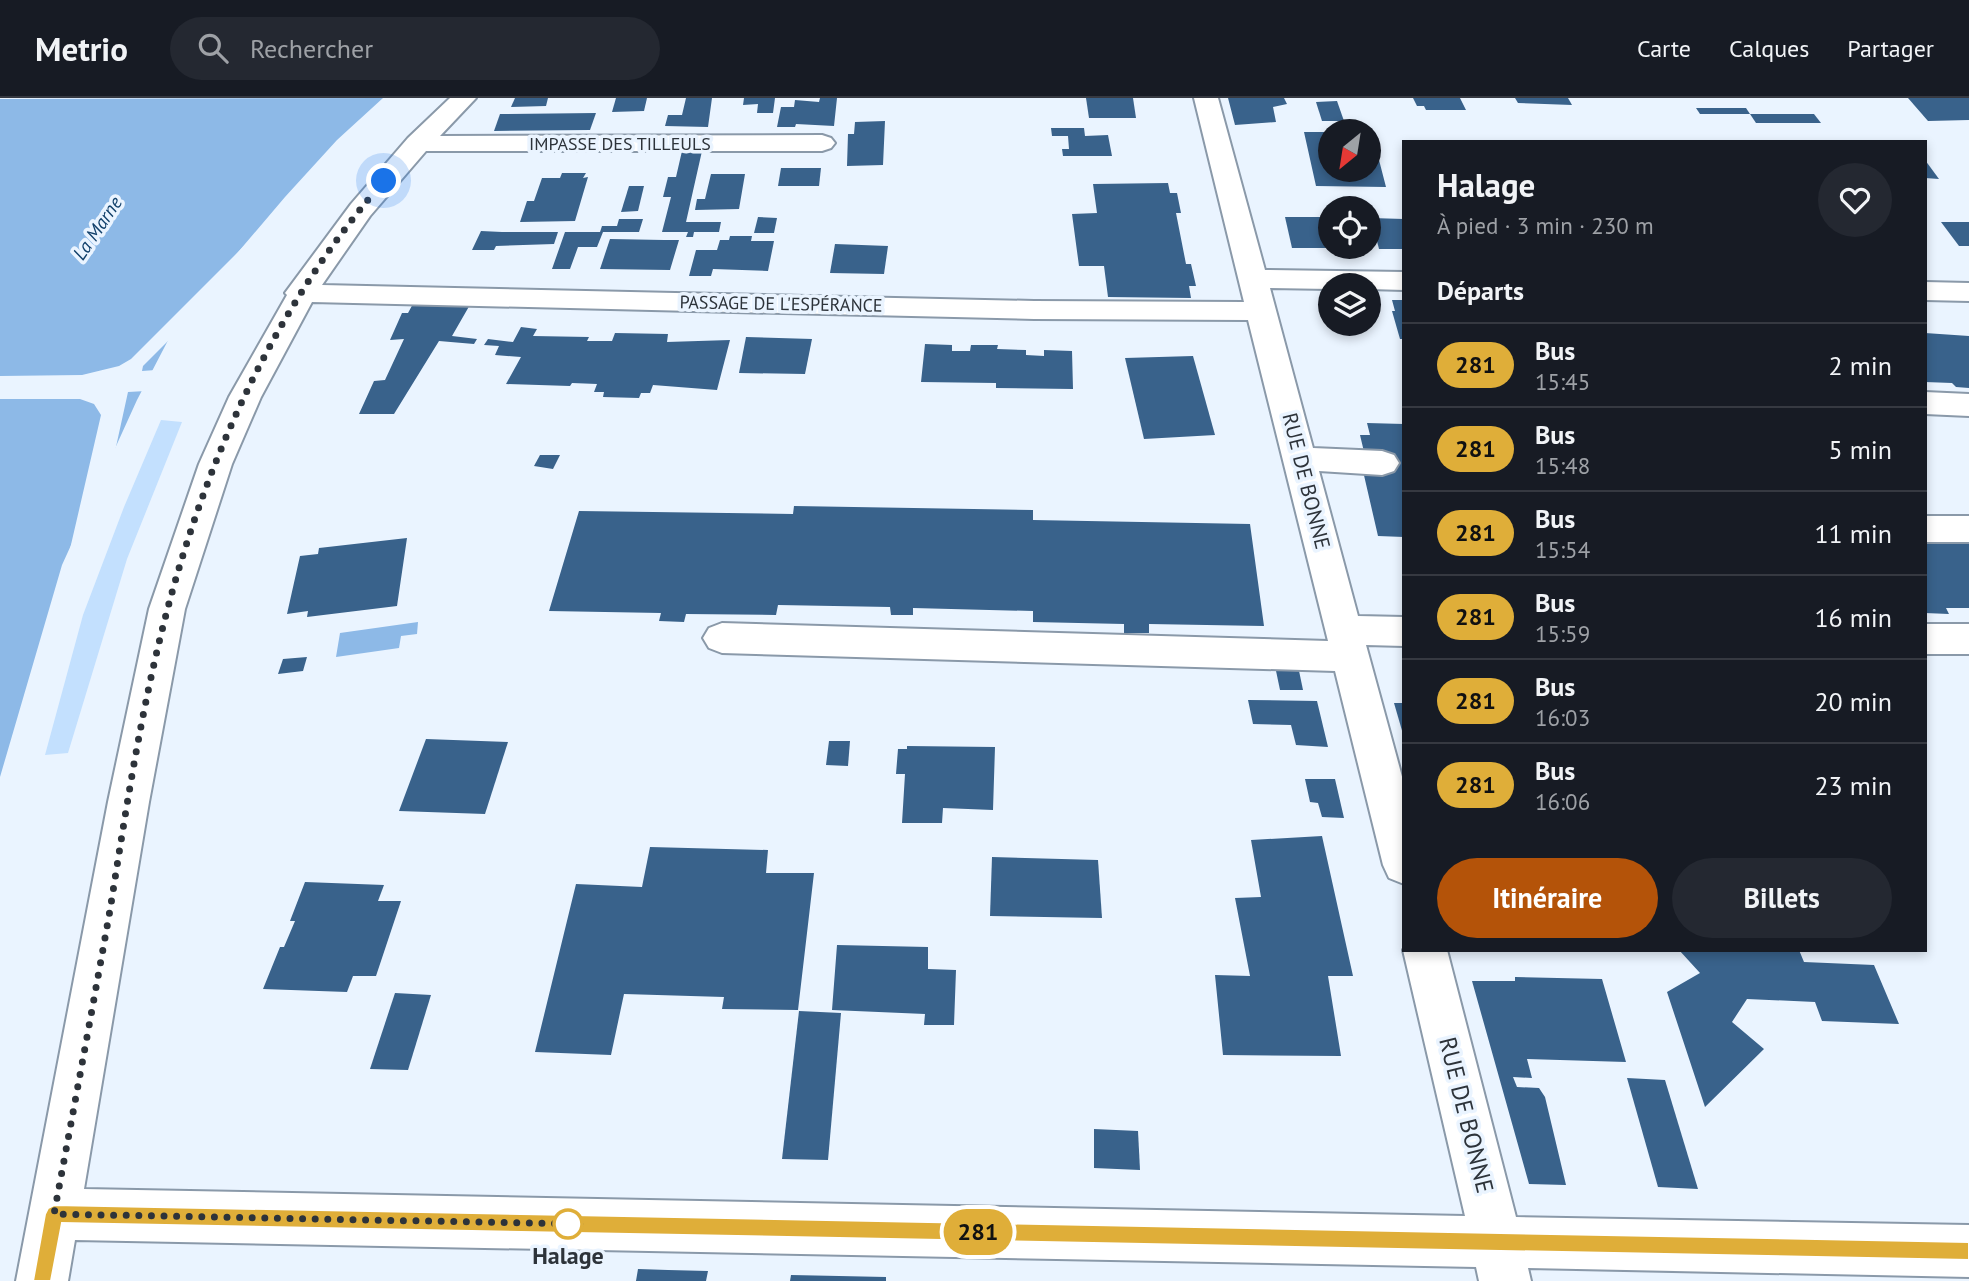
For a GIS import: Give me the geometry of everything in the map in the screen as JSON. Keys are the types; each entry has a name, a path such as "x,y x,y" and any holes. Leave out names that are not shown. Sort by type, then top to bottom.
{"street":[{"path":"42,1281 131,786 167,612 209,477 266,352 300,293 359,209 417,143 464,98"},
{"name":"RUE DE BONNE","path":"1206,98 1402,857"},
{"name":"IMPASSE DES TILLEULS","path":"417,143 822,143"},
{"path":"1254,279 1402,281"},
{"path":"1927,291 1969,292"},
{"name":"PASSAGE DE L'ESPÉRANCE","path":"300,293 1034,310 1262,311"},
{"path":"1927,403 1969,405"},
{"path":"1301,459 1382,463"},
{"path":"1927,529 1969,529"},
{"path":"722,638 1347,643 1402,632"},
{"path":"1927,639 1969,639"},
{"name":"RUE DE BONNE","path":"1425,952 1500,1262"},
{"path":"54,1214 1500,1262 1969,1251"}],"shaded area":[{"path":"161,420 182,422 127,559 68,753 45,755 83,615"}],"water":[{"name":"La Marne","path":"383,98 337,140 285,197 176,325 137,400 62,565 0,777 0,99"},
{"path":"418,622 417,634 401,636 399,648 336,657 340,633"}],"pier":[{"path":"264,226 175,334 143,366 142,371 156,370 146,391 128,392 112,465 67,562 101,415 94,404 80,399 0,399 0,376 82,375 119,366 131,359"}],"building":[{"path":"515,98 548,98 546,106 511,107"},
{"path":"616,98 647,98 644,111 612,112"},
{"path":"686,98 712,98 708,127 665,126 668,115 682,115"},
{"path":"744,98 775,98 773,113 757,113 758,104 743,105"},
{"path":"820,98 837,98 834,126 796,124 795,127 777,127 781,107 794,107 795,100 819,102"},
{"path":"1086,98 1133,98 1136,118 1089,118"},
{"path":"1228,98 1284,98 1287,104 1273,107 1276,122 1235,125"},
{"path":"1413,98 1460,98 1466,110 1426,110 1424,106 1417,106"},
{"path":"1515,98 1568,98 1572,105 1518,103"},
{"path":"1908,98 1969,98 1969,120 1928,121"},
{"path":"1337,101 1343,119 1321,119 1316,102"},
{"path":"1696,108 1746,108 1750,114 1700,114"},
{"path":"596,113 590,130 494,131 500,114"},
{"path":"1750,114 1814,114 1821,123 1756,123"},
{"path":"885,121 883,165 847,166 848,134 854,134 855,122"},
{"path":"1051,128 1084,128 1085,136 1108,135 1112,156 1063,156 1062,149 1069,149 1068,136 1052,136"},
{"path":"1304,132 1318,132 1318,182 1381,182 1381,168 1386,187 1316,186"},
{"path":"682,151 702,151 686,222 721,222 719,232 694,232 693,237 686,237 688,232 662,232 671,197 663,197 668,177 676,177"},
{"path":"1927,163 1939,179 1927,178"},
{"path":"781,168 821,168 819,186 778,186"},
{"path":"562,173 586,173 583,178 588,177 575,221 520,222 527,201 534,201 542,178 560,178"},
{"path":"711,174 745,174 739,209 695,210 697,199 705,199"},
{"path":"1168,183 1170,193 1177,193 1181,213 1176,213 1186,264 1191,264 1196,286 1189,286 1191,298 1108,297 1104,266 1079,266 1072,214 1097,213 1093,184"},
{"path":"629,186 644,186 638,211 621,212"},
{"path":"758,217 777,218 774,233 754,233"},
{"path":"1285,217 1318,217 1318,248 1292,248"},
{"path":"1381,218 1402,219 1402,249 1381,249"},
{"path":"619,219 643,219 639,232 603,232 597,247 578,247 570,269 552,269 565,232 600,232 602,226 617,226"},
{"path":"1941,222 1969,222 1969,246 1959,246"},
{"path":"481,231 558,232 554,244 496,246 494,250 472,250"},
{"path":"730,236 752,236 751,241 774,241 768,271 713,269 711,276 689,276 696,250 717,250 720,240 729,240"},
{"path":"610,239 679,240 670,270 600,269"},
{"path":"835,244 888,246 884,274 830,273"},
{"path":"1392,300 1402,300 1402,339 1392,311 1395,311"},
{"path":"414,302 471,303 452,336 477,339 474,344 439,341 394,414 359,414 374,381 385,380 404,339 390,340 402,313 408,313"},
{"path":"521,327 537,329 533,336 589,337 587,341 612,341 615,333 668,334 667,342 730,340 717,390 653,385 650,393 641,393 639,398 603,397 604,392 594,392 597,384 506,384 521,357 495,355 499,346 484,345 488,339 513,342"},
{"path":"1927,333 1969,336 1969,388 1956,387 1952,383 1927,382"},
{"path":"746,337 812,339 805,374 739,373"},
{"path":"925,344 952,345 952,351 970,351 971,345 998,345 997,349 1026,350 1026,355 1044,356 1044,350 1072,351 1073,389 996,388 996,383 921,382"},
{"path":"1193,356 1215,435 1144,439 1125,358"},
{"path":"1367,423 1402,424 1402,537 1378,536 1363,471 1365,456 1360,435 1370,435"},
{"path":"540,455 560,455 553,469 534,466"},
{"path":"794,506 1033,510 1033,520 1250,524 1264,626 1149,624 1149,633 1124,633 1124,624 1033,622 1033,611 913,608 913,615 891,615 890,607 778,605 776,615 686,614 684,622 659,621 661,613 549,611 579,511 793,514"},
{"path":"407,538 397,606 307,617 308,611 287,614 300,556 318,554 319,548"},
{"path":"1969,541 1969,608 1946,608 1949,614 1927,613 1929,543"},
{"path":"307,657 303,671 278,674 283,659"},
{"path":"1275,666 1298,666 1303,690 1280,690"},
{"path":"1248,700 1317,701 1328,747 1296,745 1291,725 1253,724"},
{"path":"1394,703 1402,703 1402,731"},
{"path":"426,739 508,742 485,814 399,811"},
{"path":"829,741 850,741 848,766 826,765"},
{"path":"907,746 995,747 993,810 943,808 942,823 902,823 905,774 896,774 898,749 907,749"},
{"path":"1305,779 1335,779 1344,818 1322,817 1318,803 1310,802"},
{"path":"1322,836 1353,976 1328,976 1341,1056 1223,1055 1215,975 1250,976 1235,898 1261,897 1251,840"},
{"path":"650,847 768,850 766,873 814,873 798,1010 722,1009 724,997 624,994 611,1055 535,1052 576,884 642,887"},
{"path":"992,857 1098,860 1102,918 990,916"},
{"path":"305,882 384,885 378,901 401,901 376,976 353,976 347,992 263,989 280,947 284,947 295,921 290,921"},
{"path":"837,945 928,947 928,969 956,970 954,1025 924,1025 925,1014 832,1010"},
{"path":"1681,952 1800,952 1804,962 1874,965 1899,1024 1822,1021 1815,1002 1747,999 1732,1022 1764,1049 1705,1107 1667,992 1700,973"},
{"path":"1515,977 1602,979 1626,1062 1527,1059 1532,1078 1513,1077 1517,1087 1539,1088 1545,1097 1566,1185 1529,1184 1472,981 1515,981"},
{"path":"395,993 431,995 408,1070 370,1069"},
{"path":"799,1011 841,1013 828,1160 782,1159"},
{"path":"1627,1078 1665,1080 1698,1189 1658,1187"},
{"path":"1094,1129 1138,1131 1140,1170 1094,1168"},
{"path":"638,1269 708,1271 706,1281 636,1281"},
{"path":"791,1275 886,1277 886,1281 790,1281"}],"bus line":[{"name":"281","path":"42,1281 54,1214 1969,1251"}],"place":[{"name":"Halage","path":"568,1224"}],"route":[{"path":"384,181 359,209 300,293 266,352 209,477 167,612 131,786 54,1214 581,1224 568,1224"}]}
